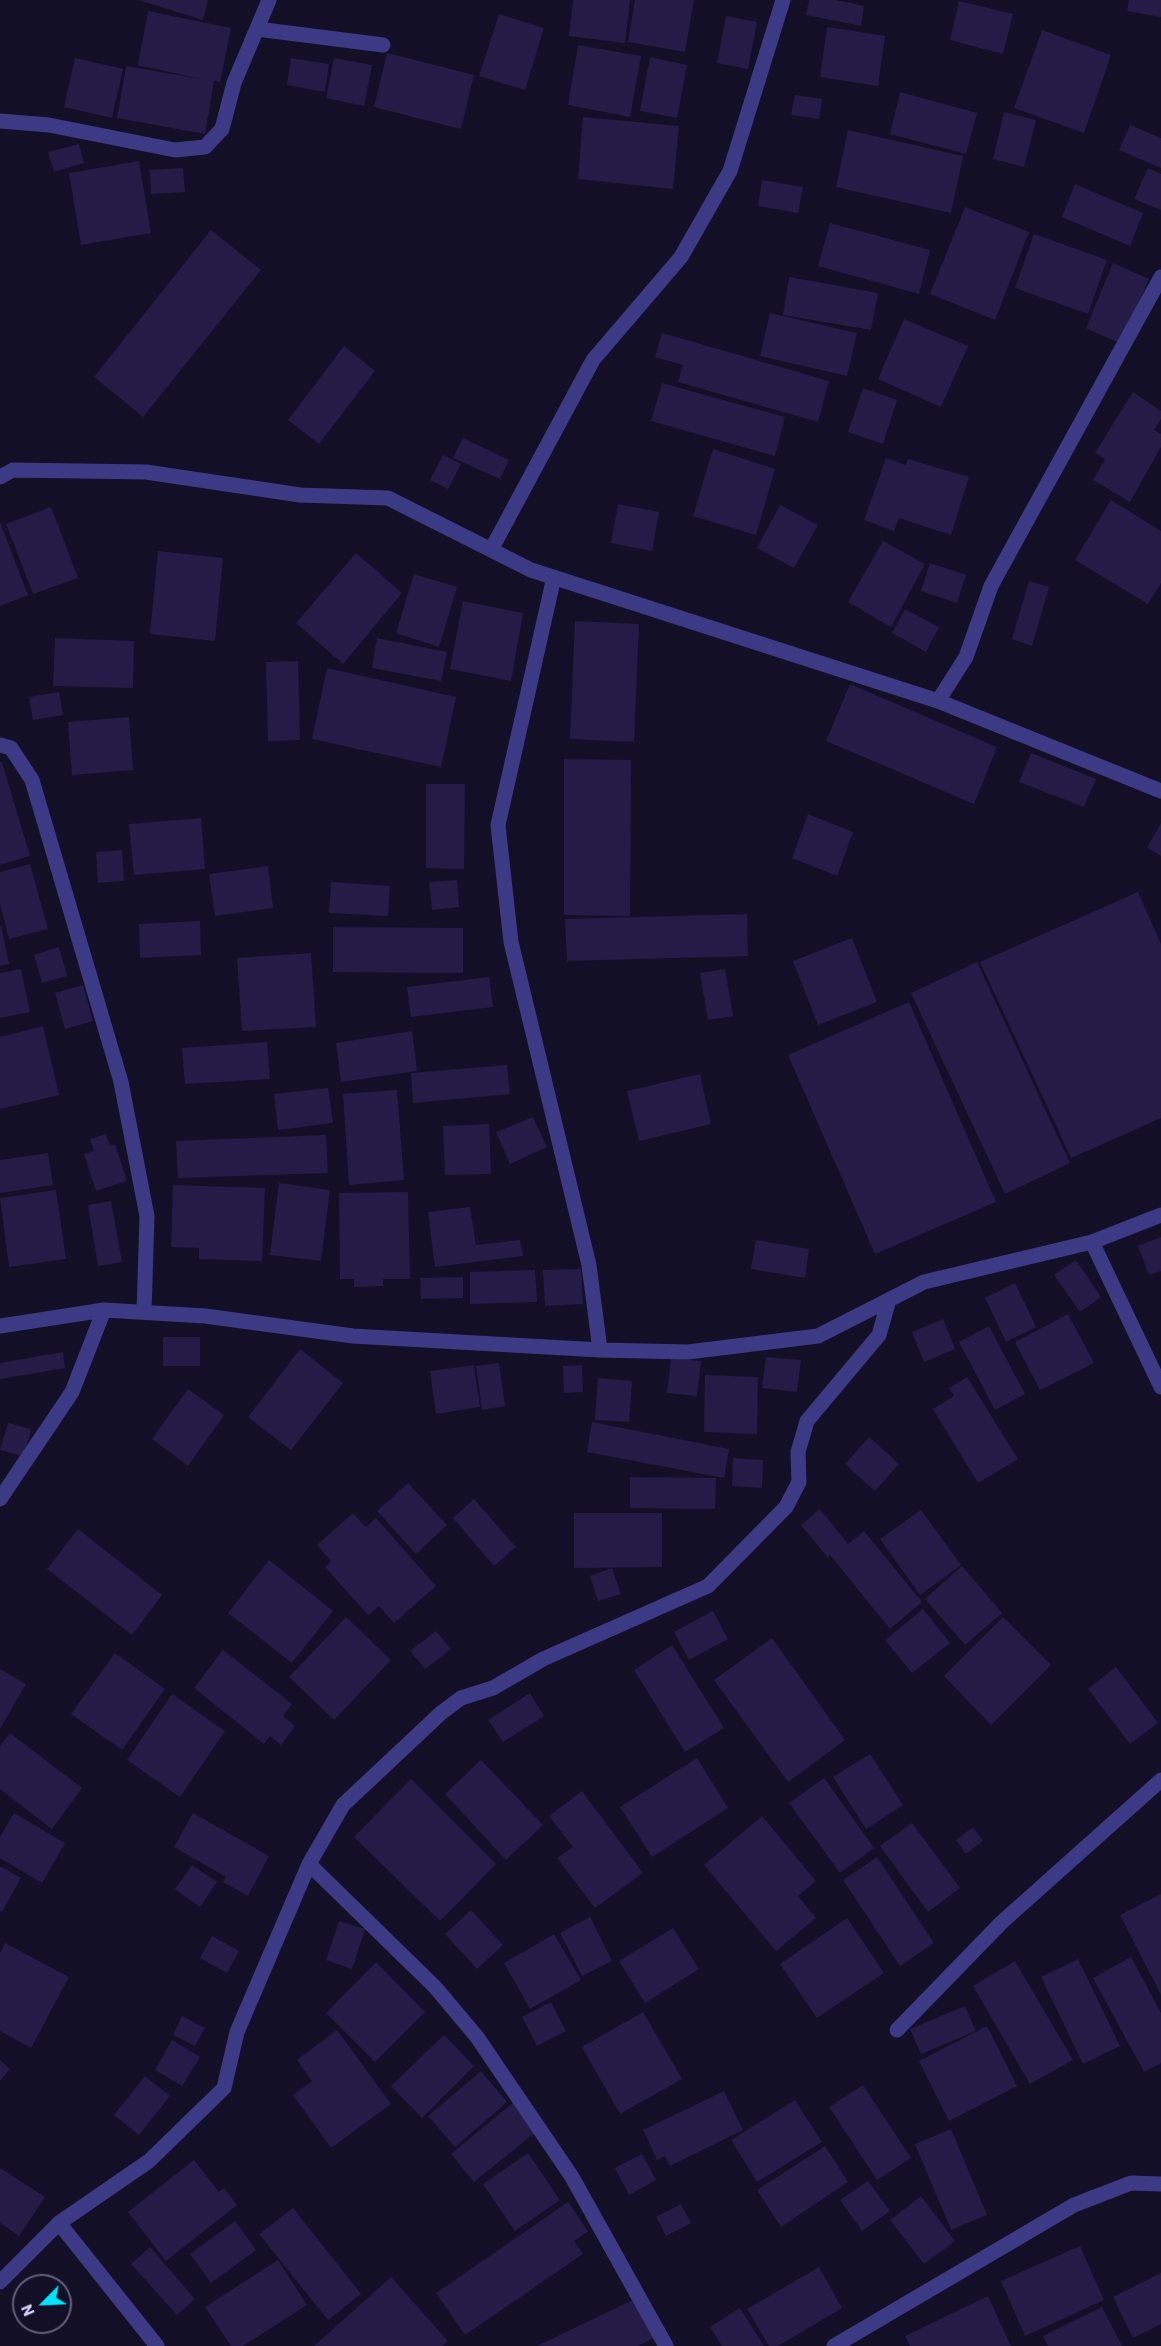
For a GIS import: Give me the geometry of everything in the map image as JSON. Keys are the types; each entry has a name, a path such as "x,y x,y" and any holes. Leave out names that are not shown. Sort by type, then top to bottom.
{"street":[{"path":"0,122 49,125 175,150 205,147 222,129 234,83 269,0"},
{"path":"491,550 593,360 681,257 730,171 783,0"},
{"path":"257,29 383,45"},
{"path":"938,700 966,657 991,586 1161,277"},
{"path":"0,477 13,470 147,472 300,495 388,498 531,570 938,700 1161,791"},
{"path":"554,577 498,825 511,942 590,1265 600,1350"},
{"path":"0,745 10,748 32,780 121,1082 147,1216 144,1312"},
{"path":"0,1326 104,1310 205,1316 353,1336 600,1350 688,1352 818,1336 924,1282 1092,1242 1161,1215"},
{"path":"1092,1242 1161,1387"},
{"path":"0,2282 58,2223 149,2161 224,2088 237,2032 309,1864 343,1806 441,1713 461,1698 493,1688 543,1659 708,1586 786,1507 799,1482 798,1452 807,1421 879,1335 889,1300"},
{"path":"0,1499 72,1392 104,1310"},
{"path":"897,2030 1002,1922 1161,1780"},
{"path":"309,1864 435,1988 477,2037 572,2177 666,2346"},
{"path":"834,2346 1074,2205 1131,2183 1161,2184"},
{"path":"58,2223 157,2346"}],"building":[{"path":"138,0 208,0 203,20"},
{"path":"573,0 630,0 625,43 569,36"},
{"path":"635,0 694,0 685,52 628,42"},
{"path":"809,0 836,0 864,6 861,26 806,15"},
{"path":"1129,0 1161,0 1161,17 1127,11"},
{"path":"959,1 1013,14 1003,54 950,40"},
{"path":"148,11 231,28 220,82 214,81 205,134 117,118 126,66 201,79 138,65"},
{"path":"499,14 544,28 525,90 479,76"},
{"path":"726,16 757,22 748,69 717,63"},
{"path":"827,27 885,36 878,86 820,77"},
{"path":"1042,30 1111,55 1084,133 1014,108"},
{"path":"578,45 641,56 630,117 568,105"},
{"path":"387,53 474,75 461,129 374,107"},
{"path":"650,57 687,65 677,118 640,111"},
{"path":"75,58 123,69 112,118 64,107"},
{"path":"291,58 329,64 325,92 287,85"},
{"path":"334,58 372,65 364,106 326,98"},
{"path":"900,92 977,113 966,154 890,134"},
{"path":"795,95 822,99 819,119 791,115"},
{"path":"1004,112 1036,120 1024,167 993,159"},
{"path":"583,117 679,126 673,189 578,179"},
{"path":"1130,125 1161,138 1161,168 1119,150"},
{"path":"848,130 963,156 951,213 836,187"},
{"path":"79,144 84,163 54,172 48,152"},
{"path":"139,161 151,233 81,245 69,173"},
{"path":"183,168 185,192 151,194 150,170"},
{"path":"1148,168 1161,174 1161,210 1134,199"},
{"path":"762,180 803,187 798,213 758,206"},
{"path":"1075,184 1143,213 1130,246 1062,217"},
{"path":"965,207 1029,232 995,320 930,294"},
{"path":"830,223 930,250 919,294 818,266"},
{"path":"211,230 261,270 143,417 94,377"},
{"path":"1034,234 1107,260 1088,314 1015,288"},
{"path":"1113,263 1149,279 1121,344 1086,328"},
{"path":"789,277 878,293 871,330 783,315"},
{"path":"770,313 857,333 847,376 760,356"},
{"path":"904,319 968,346 941,407 878,379"},
{"path":"662,333 829,381 818,422 678,382 683,365 655,357"},
{"path":"344,346 375,371 319,444 288,420"},
{"path":"662,383 785,417 775,456 651,421"},
{"path":"863,388 897,400 883,444 848,432"},
{"path":"1133,392 1161,411 1161,419 1154,430 1161,434 1161,447 1130,502 1093,480 1105,459 1095,453"},
{"path":"463,438 509,460 500,479 453,458"},
{"path":"713,449 775,469 756,535 693,516"},
{"path":"443,455 461,464 448,489 430,480"},
{"path":"886,458 906,465 908,459 969,477 951,535 899,518 894,531 864,520"},
{"path":"1111,500 1161,531 1161,583 1148,604 1075,560"},
{"path":"618,504 659,512 652,551 611,543"},
{"path":"780,505 818,525 794,568 757,548"},
{"path":"51,507 78,578 33,594 6,524"},
{"path":"0,522 28,595 0,606"},
{"path":"883,541 925,564 891,627 848,602"},
{"path":"158,551 223,558 215,641 150,634"},
{"path":"356,553 402,593 343,664 296,623"},
{"path":"930,563 966,575 957,603 921,591"},
{"path":"414,574 457,587 439,647 396,633"},
{"path":"1029,581 1049,587 1032,646 1012,639"},
{"path":"463,601 523,613 511,681 450,669"},
{"path":"905,609 939,627 926,652 892,633"},
{"path":"575,621 639,624 634,742 570,739"},
{"path":"55,638 134,641 133,688 53,686"},
{"path":"377,638 447,652 441,681 372,668"},
{"path":"298,661 300,740 268,741 266,662"},
{"path":"327,668 456,697 441,767 312,739"},
{"path":"850,684 997,747 974,804 826,741"},
{"path":"59,692 63,715 33,720 29,697"},
{"path":"129,717 133,770 72,775 68,722"},
{"path":"1031,753 1096,779 1084,807 1019,782"},
{"path":"564,759 631,760 630,916 564,915"},
{"path":"0,762 2,762 30,856 0,865"},
{"path":"426,784 465,784 464,869 426,868"},
{"path":"808,814 853,832 837,876 792,858"},
{"path":"201,818 205,869 134,875 129,824"},
{"path":"1161,823 1161,856 1147,848"},
{"path":"122,850 124,881 98,883 96,852"},
{"path":"30,864 48,929 9,939 0,904 0,872"},
{"path":"268,866 273,908 215,916 209,874"},
{"path":"457,880 459,907 432,910 429,882"},
{"path":"331,882 390,886 388,916 329,913"},
{"path":"1138,892 1161,944 1161,1118 1071,1158 980,962"},
{"path":"747,914 748,956 567,961 565,919"},
{"path":"200,921 201,955 140,958 139,924"},
{"path":"0,926 9,964 0,966"},
{"path":"333,927 463,928 463,973 333,972"},
{"path":"852,938 877,1002 818,1025 793,961"},
{"path":"59,947 67,976 42,983 34,955"},
{"path":"311,953 316,1027 242,1031 237,958"},
{"path":"977,962 1070,1163 1005,1194 911,993"},
{"path":"21,969 30,1012 0,1018 0,973"},
{"path":"725,969 733,1016 708,1020 700,973"},
{"path":"489,977 493,1007 411,1017 407,987"},
{"path":"83,985 93,1021 65,1029 55,993"},
{"path":"909,1002 996,1202 875,1254 788,1055"},
{"path":"43,1026 59,1095 0,1109 0,1037"},
{"path":"412,1031 417,1071 341,1082 336,1043"},
{"path":"267,1042 270,1079 185,1084 182,1048"},
{"path":"507,1065 510,1094 413,1103 411,1073"},
{"path":"700,1074 711,1124 639,1141 627,1091"},
{"path":"328,1088 333,1123 278,1130 274,1094"},
{"path":"397,1090 404,1180 349,1185 343,1094"},
{"path":"533,1117 547,1147 510,1164 496,1132"},
{"path":"489,1124 491,1174 445,1175 443,1126"},
{"path":"106,1134 110,1146 115,1144 127,1181 96,1191 84,1154 94,1151 90,1139"},
{"path":"326,1135 328,1173 178,1178 176,1141"},
{"path":"48,1153 53,1185 0,1193 0,1160"},
{"path":"279,1183 330,1190 321,1261 270,1255"},
{"path":"173,1185 265,1188 262,1261 199,1259 199,1248 171,1247"},
{"path":"56,1190 66,1259 9,1267 0,1198"},
{"path":"408,1192 410,1279 383,1279 383,1286 354,1287 354,1279 340,1279 339,1193"},
{"path":"111,1201 122,1262 98,1266 88,1205"},
{"path":"470,1207 476,1245 520,1240 523,1256 435,1267 428,1212"},
{"path":"1161,1237 1161,1271 1149,1275 1138,1246"},
{"path":"756,1240 809,1249 805,1278 751,1269"},
{"path":"1076,1260 1101,1297 1080,1312 1054,1275"},
{"path":"581,1269 583,1304 545,1306 543,1270"},
{"path":"535,1270 537,1302 470,1304 470,1272"},
{"path":"463,1277 463,1298 421,1299 420,1278"},
{"path":"1015,1283 1036,1327 1006,1342 985,1298"},
{"path":"1068,1314 1094,1363 1040,1390 1015,1342"},
{"path":"943,1319 955,1349 924,1362 912,1332"},
{"path":"989,1326 1025,1394 995,1410 959,1342"},
{"path":"163,1337 200,1337 200,1366 163,1366"},
{"path":"300,1349 343,1383 291,1450 248,1417"},
{"path":"63,1352 65,1368 0,1379 0,1363"},
{"path":"766,1357 801,1360 797,1392 762,1388"},
{"path":"671,1358 701,1361 697,1396 667,1393"},
{"path":"499,1363 505,1406 482,1410 476,1366"},
{"path":"474,1365 480,1407 436,1414 430,1371"},
{"path":"582,1365 583,1392 564,1393 563,1366"},
{"path":"705,1375 758,1377 757,1434 704,1432"},
{"path":"967,1377 1018,1459 978,1483 933,1409 954,1396 949,1388"},
{"path":"598,1378 632,1381 629,1422 595,1420"},
{"path":"188,1389 224,1415 188,1466 152,1439"},
{"path":"592,1422 729,1449 724,1478 587,1452"},
{"path":"8,1423 31,1429 24,1457 0,1450"},
{"path":"869,1437 899,1464 875,1491 845,1464"},
{"path":"733,1458 763,1460 762,1488 732,1486"},
{"path":"630,1477 716,1478 715,1509 630,1508"},
{"path":"408,1483 447,1525 416,1554 377,1511"},
{"path":"474,1499 516,1547 494,1566 453,1518"},
{"path":"820,1509 848,1544 864,1531 922,1602 890,1629 830,1555 828,1558 801,1525"},
{"path":"921,1510 961,1565 920,1595 880,1539"},
{"path":"353,1513 366,1527 376,1518 436,1586 394,1623 379,1606 368,1615 325,1567 331,1561 317,1545"},
{"path":"574,1513 662,1513 662,1567 574,1568"},
{"path":"78,1529 162,1595 132,1635 47,1569"},
{"path":"269,1560 333,1611 292,1663 228,1613"},
{"path":"962,1566 1002,1613 965,1645 925,1599"},
{"path":"612,1568 621,1594 598,1601 590,1576"},
{"path":"923,1609 950,1643 912,1673 885,1640"},
{"path":"713,1611 728,1639 689,1660 674,1632"},
{"path":"346,1617 391,1660 334,1720 289,1677"},
{"path":"1003,1617 1051,1665 991,1725 944,1676"},
{"path":"436,1631 451,1649 425,1669 410,1651"},
{"path":"772,1638 845,1740 788,1782 714,1680"},
{"path":"672,1645 724,1728 685,1752 634,1670"},
{"path":"223,1650 292,1704 283,1716 295,1726 281,1745 270,1736 264,1744 194,1688"},
{"path":"115,1653 165,1689 122,1750 71,1714"},
{"path":"1116,1667 1158,1723 1130,1744 1088,1689"},
{"path":"0,1669 26,1684 0,1729"},
{"path":"530,1693 544,1716 503,1742 488,1720"},
{"path":"172,1694 225,1731 180,1797 127,1760"},
{"path":"10,1733 82,1788 52,1829 0,1789 0,1746"},
{"path":"870,1754 903,1805 866,1829 833,1777"},
{"path":"697,1758 728,1808 652,1857 620,1807"},
{"path":"481,1760 543,1825 506,1860 445,1794"},
{"path":"824,1778 874,1848 840,1873 789,1803"},
{"path":"411,1779 496,1864 440,1921 354,1837"},
{"path":"582,1791 643,1873 595,1908 557,1858 573,1847 549,1816"},
{"path":"14,1813 65,1843 42,1883 0,1858 0,1837"},
{"path":"193,1813 269,1856 248,1896 223,1882 226,1877 174,1847"},
{"path":"762,1816 816,1881 798,1896 816,1918 776,1951 704,1865"},
{"path":"912,1823 960,1888 928,1912 880,1846"},
{"path":"973,1827 983,1841 966,1854 956,1840"},
{"path":"877,1857 934,1943 900,1966 843,1880"},
{"path":"192,1865 217,1882 200,1907 175,1889"},
{"path":"0,1866 21,1878 2,1912 0,1911"},
{"path":"1161,1894 1161,1995 1120,1915"},
{"path":"471,1910 503,1945 477,1969 445,1934"},
{"path":"590,1917 612,1961 582,1976 560,1933"},
{"path":"847,1918 884,1973 817,2018 780,1964"},
{"path":"339,1921 365,1929 352,1969 326,1960"},
{"path":"673,1928 699,1969 645,2003 619,1961"},
{"path":"554,1934 581,1980 530,2009 504,1963"},
{"path":"212,1936 239,1951 227,1973 200,1958"},
{"path":"5,1943 69,1977 31,2048 0,2031 0,1953"},
{"path":"1131,1957 1161,2013 1161,2063 1144,2072 1093,1978"},
{"path":"1078,1959 1120,2046 1083,2064 1041,1977"},
{"path":"1015,1961 1073,2060 1030,2084 973,1986"},
{"path":"376,1962 425,2012 375,2062 326,2013"},
{"path":"551,2002 566,2031 537,2046 522,2017"},
{"path":"965,2006 976,2031 921,2054 910,2029"},
{"path":"643,2012 682,2079 620,2114 582,2047"},
{"path":"182,2016 205,2028 195,2046 173,2035"},
{"path":"987,2026 1017,2086 949,2121 919,2061"},
{"path":"337,2030 391,2104 331,2148 293,2095 312,2081 297,2060"},
{"path":"444,2035 474,2066 422,2118 391,2086"},
{"path":"172,2040 200,2057 182,2086 155,2070"},
{"path":"0,2060 10,2069 0,2081"},
{"path":"481,2071 507,2102 455,2147 428,2116"},
{"path":"145,2076 170,2096 139,2135 114,2115"},
{"path":"863,2085 911,2158 877,2180 829,2107"},
{"path":"724,2091 743,2130 670,2166 665,2156 657,2160 643,2130"},
{"path":"795,2100 822,2142 757,2182 731,2140"},
{"path":"515,2101 538,2130 474,2182 451,2154"},
{"path":"951,2129 987,2215 951,2230 915,2144"},
{"path":"825,2146 848,2182 781,2227 757,2190"},
{"path":"528,2153 560,2200 515,2231 483,2184"},
{"path":"642,2154 656,2180 629,2195 615,2168"},
{"path":"194,2160 219,2192 224,2188 237,2205 166,2261 128,2212"},
{"path":"0,2168 45,2197 19,2236 0,2223"},
{"path":"868,2181 890,2211 862,2231 840,2200"},
{"path":"921,2196 955,2241 924,2264 890,2220"},
{"path":"568,2202 588,2231 574,2241 583,2254 465,2335 436,2293"},
{"path":"681,2204 691,2223 666,2236 656,2217"},
{"path":"293,2208 361,2294 328,2320 259,2234"},
{"path":"235,2221 256,2250 211,2283 190,2254"},
{"path":"1080,2246 1104,2300 1025,2336 1001,2281"},
{"path":"150,2247 195,2299 177,2315 131,2264"},
{"path":"278,2260 307,2305 243,2346 231,2346 205,2307"},
{"path":"819,2267 842,2308 778,2346 769,2346 747,2309"},
{"path":"1161,2273 1161,2324 1133,2338 1113,2297"},
{"path":"391,2277 448,2341 442,2346 314,2346"},
{"path":"988,2296 1011,2346 910,2346 905,2336"},
{"path":"637,2298 656,2337 637,2346 537,2346"},
{"path":"1102,2307 1122,2346 1048,2346 1043,2336"},
{"path":"740,2308 764,2346 722,2346 710,2327"}]}
